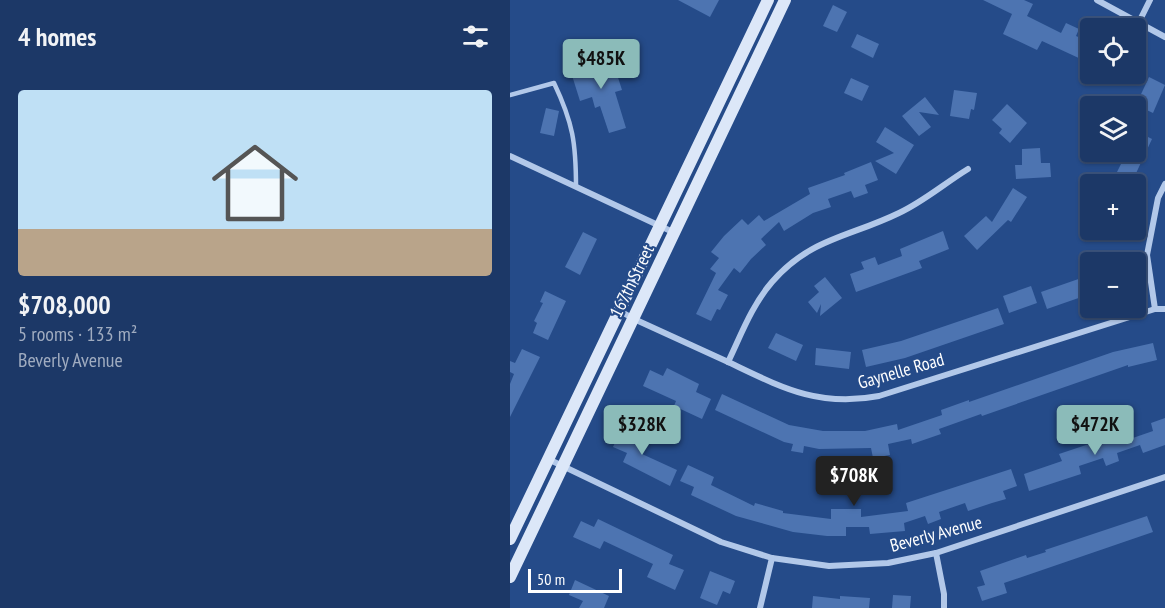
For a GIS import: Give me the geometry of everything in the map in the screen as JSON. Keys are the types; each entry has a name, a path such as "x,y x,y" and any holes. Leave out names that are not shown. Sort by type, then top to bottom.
{"main road":[{"name":"167th Street","path":"510,539 768,0"},
{"name":"167th Street","path":"510,577 785,0"}],"street":[{"path":"1097,0 1131,18"},
{"path":"1141,18 1150,0"},
{"path":"1146,26 1165,37"},
{"path":"510,156 675,233"},
{"path":"728,362 761,296 772,281 802,255 834,237 899,213 968,169"},
{"path":"1155,309 1147,255 1158,198 1165,183"},
{"name":"Gaynelle Road","path":"619,311 798,393 838,400 865,399 1155,309 1165,309"},
{"name":"Beverly Avenue","path":"548,459 721,542 772,558 829,566 888,563 936,554 1165,477"},
{"path":"510,539 526,544"},
{"path":"936,554 944,594 944,608"},
{"path":"760,608 772,558"}],"lane":[{"path":"510,95 554,83 573,129 576,187"}],"building":[{"path":"678,0 719,0 710,17"},
{"path":"983,0 1024,0 1033,4 1027,16 1061,33 1066,23 1079,29 1076,36 1080,38 1080,59 1042,41 1037,50 1003,34 1012,14"},
{"path":"833,5 847,12 837,32 823,26"},
{"path":"857,34 879,44 873,58 851,47"},
{"path":"603,58 605,64 613,62 622,90 615,92 626,128 609,133 600,106 595,108 592,97 580,101 570,69"},
{"path":"1149,77 1165,85 1153,113 1146,110 1146,96 1140,96"},
{"path":"851,78 869,86 862,101 844,93"},
{"path":"954,90 977,93 974,110 971,109 969,119 950,116"},
{"path":"925,97 939,115 919,112 931,127 919,136 902,116"},
{"path":"1007,104 1027,123 1010,143 999,133 1002,129 992,120"},
{"path":"546,108 559,111 554,136 540,133"},
{"path":"885,127 914,145 896,174 875,161 894,153 876,142"},
{"path":"1146,136 1152,139 1146,152"},
{"path":"1040,148 1041,163 1050,163 1051,177 1016,179 1015,165 1022,165 1022,149"},
{"path":"871,162 878,180 865,185 868,193 854,198 851,191 828,199 831,207 813,213 784,231 779,222 761,239 766,245 740,273 734,268 718,290 728,295 711,321 696,314 716,273 710,269 719,258 711,252 742,219 748,225 759,215 764,221 810,194 808,188 845,175 844,173"},
{"path":"1122,162 1141,162 1136,174 1116,174"},
{"path":"1013,188 1027,197 1011,222 1008,220 977,250 964,236 986,216 992,222"},
{"path":"943,231 949,249 919,261 922,268 856,292 850,274 864,269 861,262 875,257 878,265 902,256 900,249"},
{"path":"583,232 597,239 580,275 565,267"},
{"path":"825,277 842,298 820,316 821,304 817,313 808,302 819,292 814,286"},
{"path":"1080,278 1080,297 1047,309 1041,292"},
{"path":"1031,286 1037,303 1009,313 1003,296"},
{"path":"545,291 566,301 548,340 533,333 537,323 534,321 543,303 540,302"},
{"path":"998,308 1004,324 905,358 866,367 862,350 901,341"},
{"path":"776,333 803,345 796,361 768,348"},
{"path":"1153,343 1157,360 1128,367 1128,365 982,416 981,414 939,429 941,434 912,444 911,439 888,444 890,455 873,458 871,448 819,449 804,446 803,453 791,451 793,444 715,410 722,394 789,425 823,431 865,431 897,424 898,430 942,415 941,410 969,400 969,402 1113,352"},
{"path":"816,348 851,352 849,369 815,365"},
{"path":"522,349 540,357 510,417 510,384 514,374 510,372 510,361 515,363"},
{"path":"667,368 699,384 696,392 711,399 702,419 674,406 676,401 643,386 650,370 663,376"},
{"path":"1165,418 1165,445 1143,453 1140,445 1117,453 1119,461 1106,466 1103,458 1079,466 1081,474 1029,491 1024,474 1062,461 1059,454 1125,432 1127,440 1153,431 1151,423"},
{"path":"623,425 650,438 642,454 677,470 670,486 623,462 627,453 613,447"},
{"path":"688,465 714,477 711,485 754,506 755,503 783,511 783,513 831,519 831,509 861,509 861,517 908,511 906,503 1011,469 1017,486 1003,491 1006,499 968,511 965,503 939,512 941,519 928,524 925,516 904,523 905,531 870,534 869,527 846,527 846,536 827,536 793,532 736,516 691,495 694,487 680,481"},
{"path":"1147,516 1153,532 1004,583 1007,593 982,601 977,587 985,585 980,571 1026,555 1027,558 1046,552 1045,550"},
{"path":"598,519 673,555 669,564 684,570 675,590 647,577 653,564 604,541 600,549 573,537 581,521 594,527"},
{"path":"710,571 735,581 730,594 723,591 717,605 700,598"},
{"path":"575,580 609,596 604,608 579,608 583,601 569,595"},
{"path":"893,595 911,596 910,608 892,608"},
{"path":"813,596 840,599 840,596 870,598 869,608 812,608"}]}
